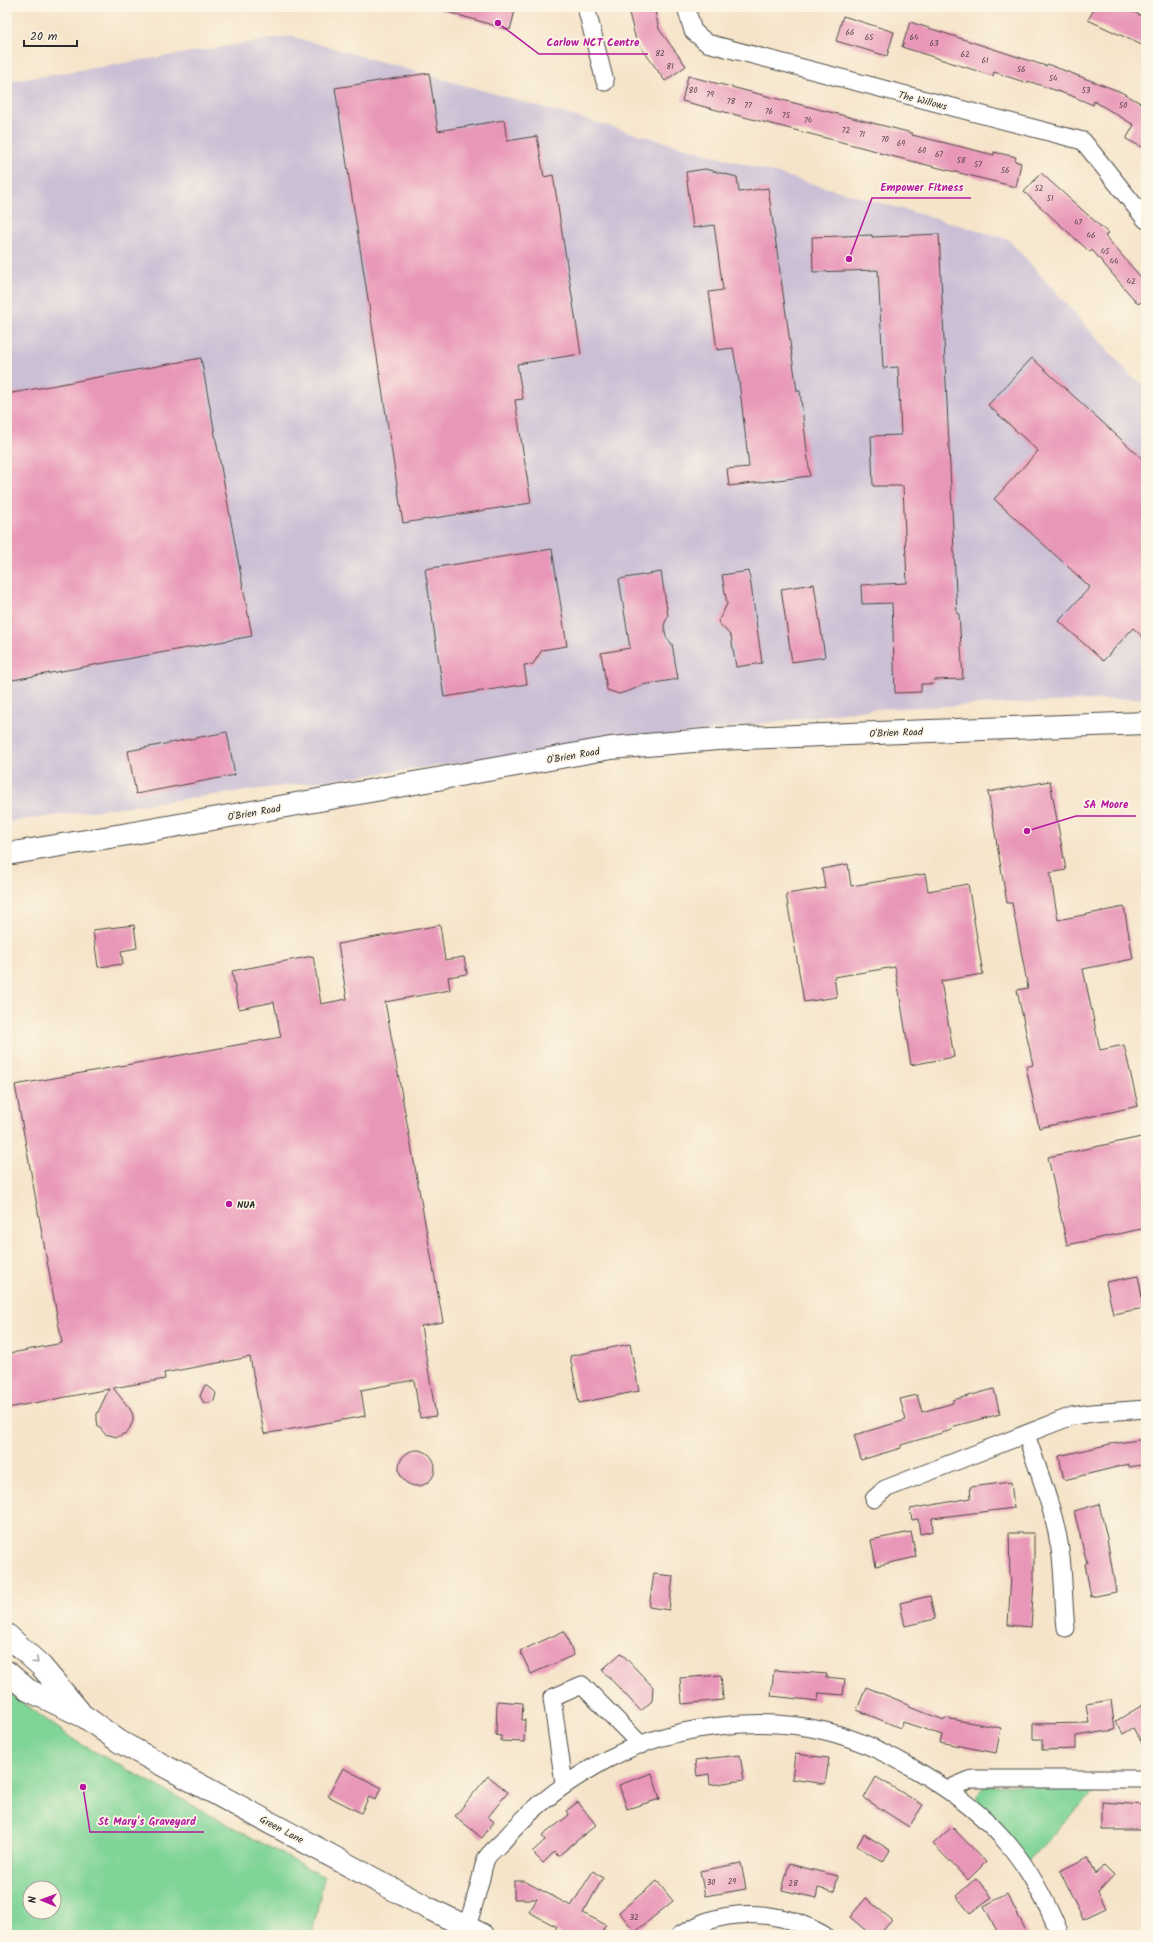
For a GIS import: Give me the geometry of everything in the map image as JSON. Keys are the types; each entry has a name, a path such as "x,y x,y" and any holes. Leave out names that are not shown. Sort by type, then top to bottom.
{"main road":[{"name":"O'Brien Road","path":"7,854 612,748 717,739 1146,723"},
{"path":"7,1635 41,1666 85,1717"},
{"path":"7,1672 28,1690 85,1717"},
{"name":"Green Lane","path":"85,1717 120,1742 426,1907 475,1931"}],"street":[{"path":"586,7 605,82"},
{"name":"The Willows","path":"686,7 693,31 707,43 1083,141 1146,220"},
{"path":"874,1499 885,1489 1072,1416 1106,1411 1146,1410"},
{"path":"1026,1434 1054,1520 1060,1550 1062,1598 1066,1628"},
{"path":"564,1784 552,1698 582,1685 641,1745"},
{"path":"475,1931 473,1911 486,1858 537,1805 564,1784 612,1756 669,1736 715,1726 781,1726 824,1731 864,1743 906,1763 960,1797 1008,1844 1044,1899 1060,1935"},
{"path":"948,1789 972,1779 1142,1776"},
{"path":"680,1935 705,1922 723,1918 763,1914 811,1927 824,1935"}],"shaded area":[{"path":"290,36 1008,239 1130,375 1146,387 1146,698 873,709 7,822 7,82"}],"green space":[{"path":"7,1691 77,1742 324,1877 312,1935 7,1935"},
{"path":"1101,1784 1027,1862 977,1804 977,1796 984,1786"}],"building":[{"path":"445,7 516,7 510,30 444,11"},
{"path":"636,7 654,7 659,29 686,66 665,81 636,40 628,9"},
{"path":"1095,7 1124,7 1146,18 1146,47 1088,20"},
{"path":"843,16 894,32 887,56 836,41"},
{"path":"910,22 1046,66 1047,64 1121,92 1144,105 1146,100 1146,149 1126,139 1134,125 1094,101 1093,105 1028,81 1027,83 994,72 993,76 902,47"},
{"path":"429,73 438,131 504,120 507,141 537,136 544,177 553,175 581,354 517,364 523,399 515,400 531,503 403,523 335,88"},
{"path":"688,76 912,133 912,135 994,155 994,152 1016,157 1015,161 1021,163 1016,187 879,153 880,152 682,101"},
{"path":"705,169 737,177 739,192 768,188 797,391 800,391 810,476 729,486 727,469 749,467 739,381 733,348 717,350 709,292 723,290 714,225 693,228 686,172"},
{"path":"1041,173 1108,233 1105,236 1146,283 1146,299 1138,304 1092,250 1090,252 1024,192"},
{"path":"939,234 957,614 959,613 963,679 933,680 934,684 921,684 921,692 895,693 892,603 862,604 861,585 907,583 903,486 873,486 871,436 901,435 898,367 883,368 878,270 813,272 812,237 872,235 872,237"},
{"path":"201,358 252,636 7,681 7,394"},
{"path":"1032,358 1146,462 1146,640 1133,628 1103,661 1059,621 1090,587 994,499 1038,451 988,405"},
{"path":"552,549 567,646 542,650 533,664 524,665 527,684 444,697 425,569"},
{"path":"749,571 762,663 736,667 731,636 718,622 727,604 722,575"},
{"path":"661,572 668,616 664,625 666,637 672,644 678,679 642,685 619,694 607,690 601,653 630,648 619,579"},
{"path":"814,584 825,657 792,662 781,589"},
{"path":"227,732 235,775 136,794 128,751"},
{"path":"1050,781 1066,870 1050,873 1058,920 1124,907 1133,959 1083,969 1100,1050 1124,1045 1138,1106 1039,1128 1026,1067 1033,1065 1017,990 1028,988 1012,903 1007,903 988,792"},
{"path":"848,864 851,886 925,874 928,891 968,884 983,974 941,981 954,1057 911,1065 895,967 834,977 837,997 804,1002 786,894 825,888 822,869"},
{"path":"134,925 137,948 121,951 123,964 98,967 93,930"},
{"name":"NUA","path":"440,925 445,960 464,957 467,974 448,977 450,990 385,1002 443,1322 421,1326 436,1416 420,1418 414,1380 361,1390 365,1416 264,1434 250,1357 164,1373 165,1379 113,1388 133,1415 133,1421 128,1432 117,1437 105,1434 98,1426 97,1420 97,1414 109,1389 7,1408 7,1354 62,1343 15,1085 281,1037 274,1002 239,1009 232,971 313,956 321,1004 347,999 338,944"},
{"path":"1146,1136 1146,1228 1067,1245 1048,1157"},
{"path":"1138,1276 1144,1308 1113,1314 1106,1282"},
{"path":"630,1344 639,1391 579,1403 570,1356"},
{"path":"205,1385 216,1393 214,1401 209,1403 204,1403 200,1396"},
{"path":"994,1389 1000,1414 951,1427 952,1430 901,1445 901,1448 861,1460 854,1435 906,1420 900,1399 917,1395 922,1412 953,1403 953,1400"},
{"path":"1146,1439 1146,1464 1129,1467 1129,1464 1064,1480 1059,1456 1110,1444"},
{"path":"420,1450 430,1455 434,1461 434,1475 430,1481 424,1485 414,1486 404,1481 400,1475 399,1465 404,1455 410,1451"},
{"path":"1011,1482 1014,1508 932,1518 933,1531 920,1534 918,1519 912,1520 910,1509 971,1498 970,1487"},
{"path":"1099,1504 1107,1538 1116,1592 1091,1597 1085,1564 1087,1563 1074,1511"},
{"path":"911,1532 916,1557 876,1566 871,1540"},
{"path":"1009,1533 1034,1533 1034,1582 1031,1627 1008,1625 1011,1576"},
{"path":"654,1574 673,1576 669,1610 649,1607"},
{"path":"930,1596 935,1619 905,1626 900,1603"},
{"path":"564,1631 574,1655 531,1674 520,1651"},
{"path":"621,1653 653,1687 652,1701 641,1711 602,1670"},
{"path":"774,1670 827,1674 826,1677 845,1679 843,1695 819,1693 818,1701 771,1696"},
{"path":"721,1675 723,1700 682,1704 680,1678"},
{"path":"866,1687 910,1705 909,1707 944,1720 945,1718 1001,1728 996,1753 940,1742 942,1735 903,1722 900,1728 857,1710"},
{"path":"1111,1700 1115,1730 1076,1736 1076,1749 1042,1750 1042,1739 1033,1739 1033,1724 1089,1723 1086,1704"},
{"path":"497,1701 523,1703 522,1720 525,1720 524,1742 501,1741 501,1736 496,1735"},
{"path":"1146,1703 1146,1750 1133,1728 1123,1734 1116,1721"},
{"path":"795,1754 829,1758 825,1784 792,1779"},
{"path":"740,1755 744,1780 710,1785 709,1774 697,1776 695,1760"},
{"path":"343,1768 382,1788 375,1800 369,1797 361,1813 328,1796"},
{"path":"652,1773 660,1799 627,1809 619,1785"},
{"path":"488,1776 508,1792 488,1817 494,1822 482,1838 455,1816"},
{"path":"876,1777 923,1805 909,1827 864,1798"},
{"path":"578,1802 596,1825 558,1856 554,1852 543,1863 532,1852 545,1840 542,1836 569,1815 566,1811"},
{"path":"1102,1802 1146,1805 1146,1830 1102,1830"},
{"path":"952,1827 986,1862 968,1880 933,1844"},
{"path":"864,1834 890,1850 883,1862 857,1846"},
{"path":"1088,1857 1096,1874 1104,1865 1114,1875 1098,1892 1106,1908 1083,1919 1060,1871"},
{"path":"741,1863 746,1889 705,1896 700,1871"},
{"path":"789,1864 838,1876 834,1892 818,1888 816,1898 782,1890"},
{"path":"593,1871 603,1878 583,1913 606,1925 600,1935 562,1935 554,1931 557,1927 529,1912 537,1899 514,1899 514,1881 524,1881 571,1906"},
{"path":"976,1878 992,1897 970,1913 956,1896"},
{"path":"657,1881 673,1901 635,1932 619,1912"},
{"path":"1007,1894 1028,1935 999,1935 984,1906"},
{"path":"866,1898 892,1920 879,1935 871,1935 850,1917"}],"place":[{"name":"Carlow NCT Centre","path":"498,23"},
{"name":"Empower Fitness","path":"849,259"},
{"name":"SA Moore","path":"1027,831"},
{"name":"NUA","path":"229,1204"},
{"name":"St Mary's Graveyard","path":"83,1787"}]}
